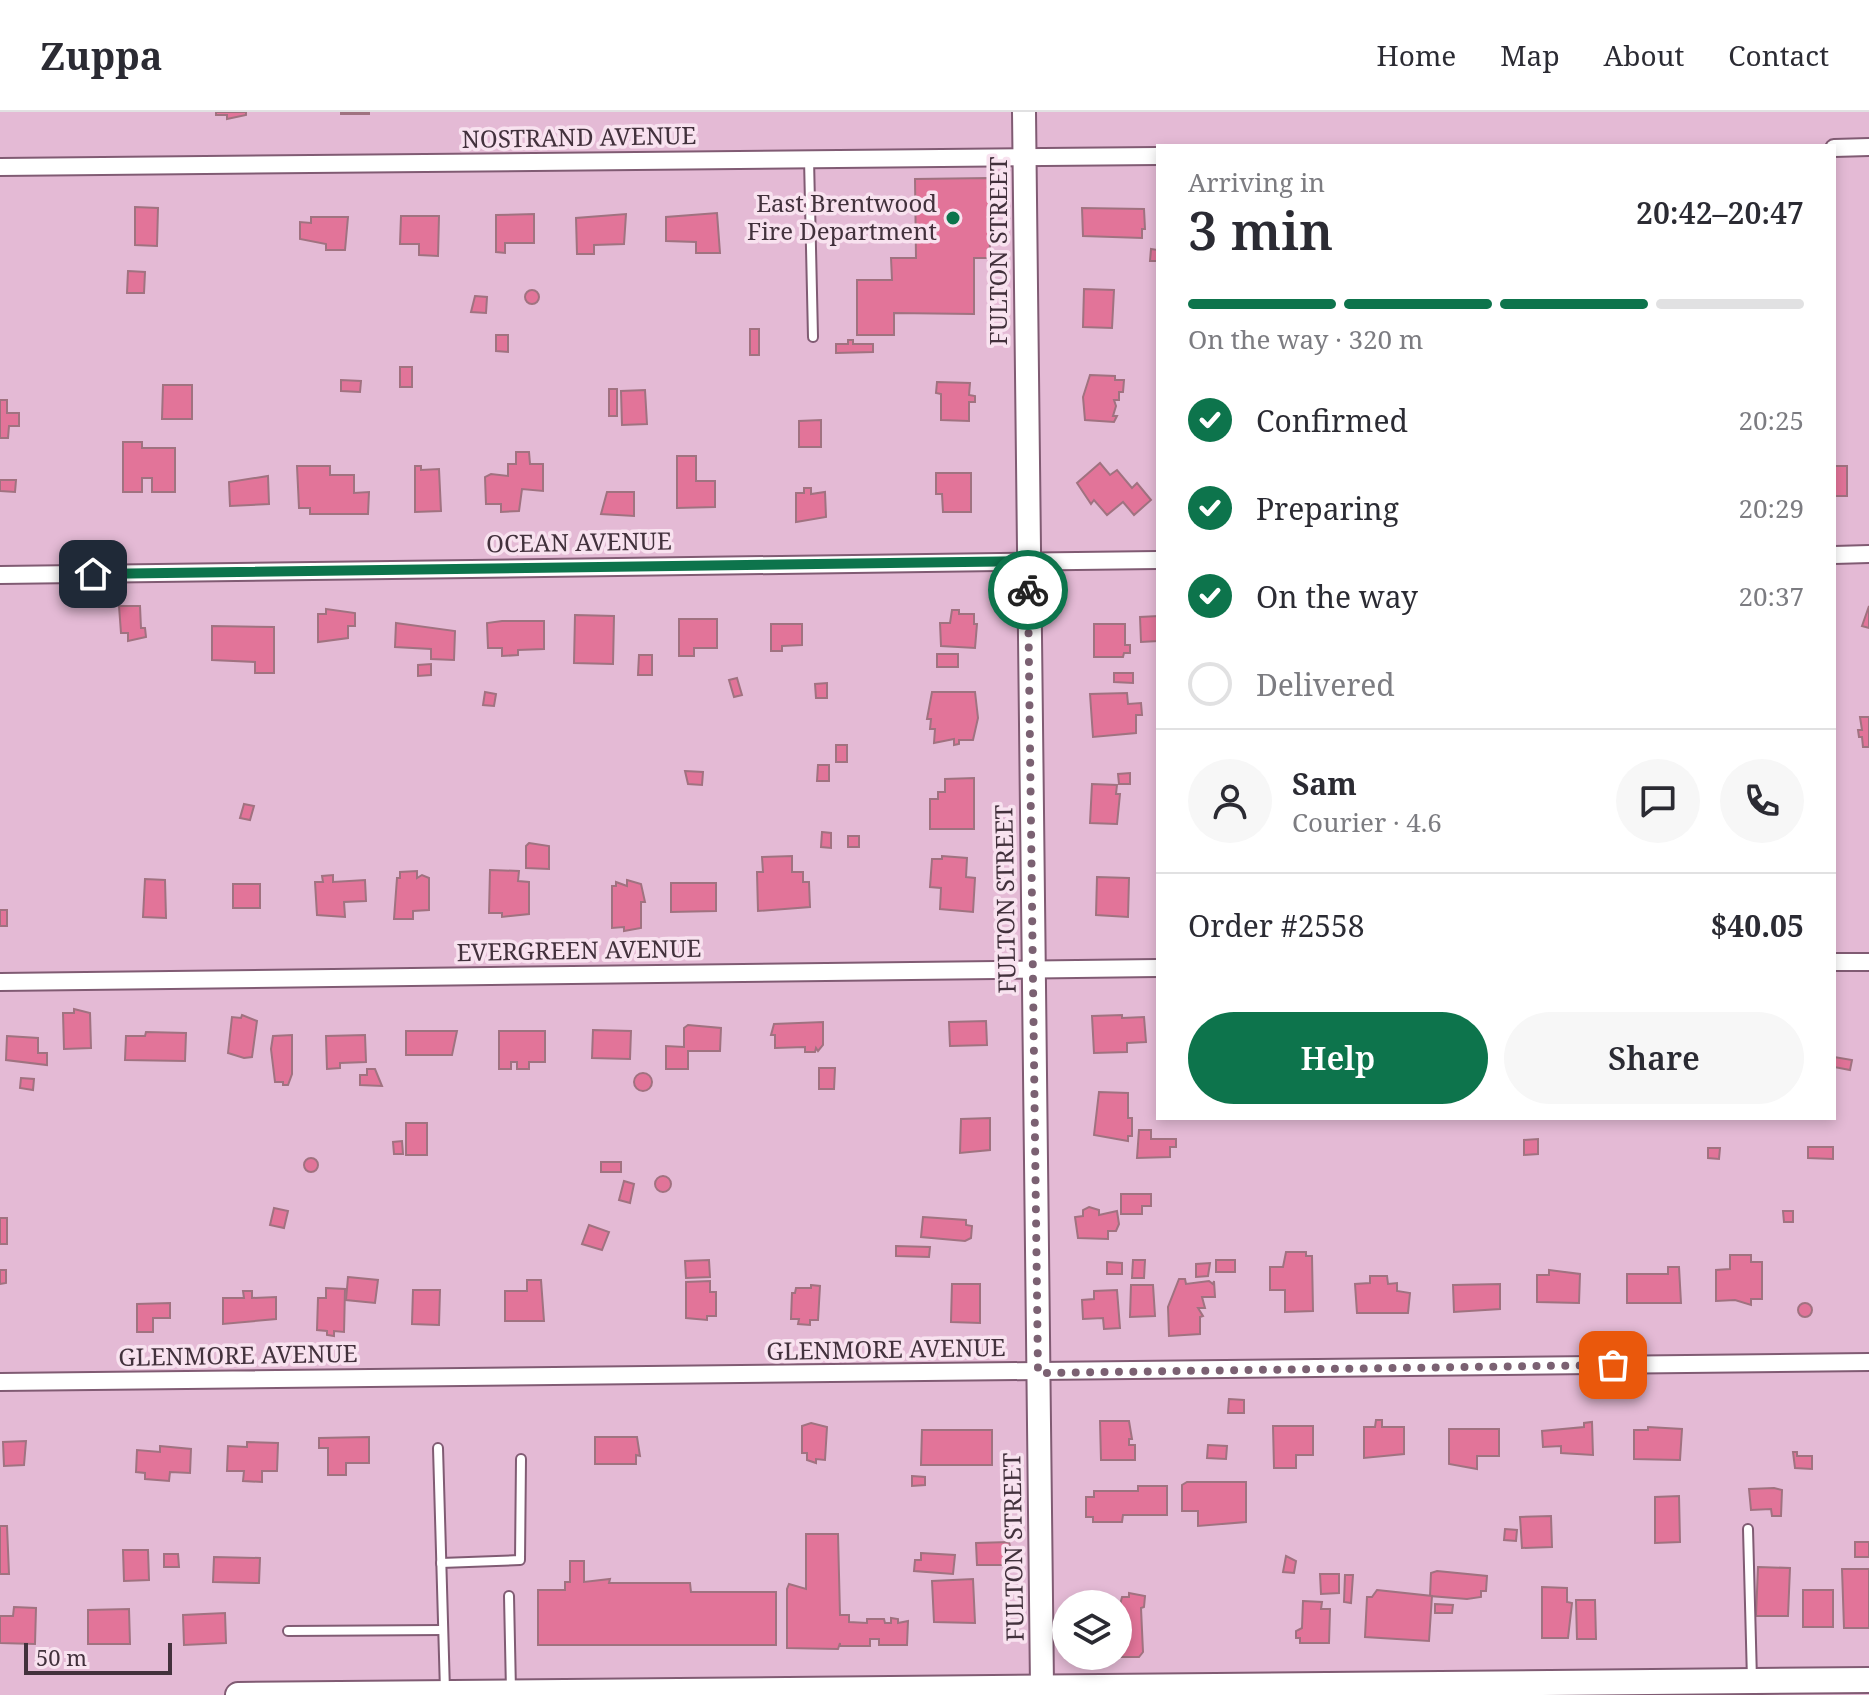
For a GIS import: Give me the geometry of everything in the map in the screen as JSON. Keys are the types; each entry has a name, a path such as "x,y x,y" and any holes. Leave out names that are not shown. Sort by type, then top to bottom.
{"main road":[{"path":"238,1695 1516,1689 1752,1680 1869,1680"}],"street":[{"name":"FULTON STREET","path":"1024,112 1042,1690"},
{"path":"1836,148 1869,147"},
{"name":"NOSTRAND AVENUE","path":"0,167 1156,156"},
{"path":"1836,555 1869,554"},
{"name":"OCEAN AVENUE","path":"0,575 1156,560"},
{"path":"1836,962 1869,962"},
{"name":"EVERGREEN AVENUE","path":"0,982 1156,968"},
{"name":"GLENMORE AVENUE","path":"0,1382 1869,1362"}],"lane":[{"path":"809,159 813,337"},
{"path":"432,1694 443,1630 438,1448"},
{"path":"441,1563 520,1560 521,1459"},
{"path":"1748,1529 1752,1680"},
{"path":"509,1596 511,1692"},
{"path":"288,1631 443,1630"}],"building":[{"path":"216,112 246,112 246,115 227,119 227,115 216,115"},
{"path":"369,112 369,114 341,114"},
{"name":"East Brentwood Fire Department","path":"989,178 990,258 974,258 974,314 894,313 894,335 857,335 857,280 892,280 891,258 916,258 915,179"},
{"path":"135,207 158,208 157,246 135,245"},
{"path":"1082,208 1144,209 1142,238 1083,236"},
{"path":"717,213 720,253 696,253 696,242 666,241 666,217"},
{"path":"534,214 534,243 505,243 505,253 496,252 496,215"},
{"path":"626,214 624,244 594,245 594,254 577,254 576,218"},
{"path":"401,216 439,216 438,256 419,255 419,244 400,244"},
{"path":"311,217 348,217 345,250 326,250 326,244 300,239 300,222 311,223"},
{"path":"1151,249 1156,250 1156,261 1150,261"},
{"path":"128,271 145,272 144,293 127,293"},
{"path":"1084,289 1114,290 1112,328 1083,327"},
{"path":"532,290 539,297 532,304 525,297"},
{"path":"475,296 487,297 486,313 471,312"},
{"path":"750,329 759,329 759,355 750,355"},
{"path":"496,335 508,335 508,352 496,351"},
{"path":"848,340 853,340 853,344 873,344 873,352 836,353 836,344 848,344"},
{"path":"400,367 412,367 412,387 400,387"},
{"path":"1090,375 1115,376 1115,380 1124,380 1119,400 1114,400 1113,416 1117,416 1114,422 1085,420 1083,397"},
{"path":"341,380 361,381 360,392 341,391"},
{"path":"937,382 970,383 969,395 975,396 975,402 969,402 969,421 941,420 941,394 936,393"},
{"path":"163,385 192,385 192,419 162,419"},
{"path":"609,389 617,389 617,416 609,416"},
{"path":"645,390 647,424 622,425 621,391"},
{"path":"0,400 7,400 7,413 19,413 19,426 9,426 8,438 0,438"},
{"path":"821,420 821,447 799,447 799,421"},
{"path":"123,442 142,442 142,448 175,448 175,492 152,492 152,478 142,478 142,492 123,492"},
{"path":"516,452 529,452 530,464 543,464 543,491 522,489 519,511 501,512 501,504 486,504 485,477 491,474 508,476 508,464 516,464"},
{"path":"677,456 696,456 696,481 715,481 715,507 677,508"},
{"path":"1100,463 1110,475 1117,470 1132,488 1137,483 1151,500 1134,515 1123,502 1107,515 1094,500 1091,504 1077,483"},
{"path":"297,466 330,466 330,475 354,475 354,493 369,492 368,514 310,514 310,508 299,508"},
{"path":"415,466 421,466 421,470 439,469 441,511 415,512"},
{"path":"1836,466 1847,466 1847,496 1836,496"},
{"path":"936,473 971,473 971,512 943,512 942,494 936,494"},
{"path":"268,476 269,504 230,506 229,482"},
{"path":"0,480 16,480 15,492 0,491"},
{"path":"804,488 811,488 811,494 825,492 826,517 796,522 796,493 804,493"},
{"path":"607,492 634,492 634,516 601,514"},
{"path":"119,606 140,606 141,628 145,628 146,637 128,641 128,633 121,633"},
{"path":"1869,606 1869,628 1862,626"},
{"path":"326,609 355,613 355,626 348,626 348,638 318,642 318,614 326,614"},
{"path":"952,610 959,610 959,614 974,614 974,624 977,624 975,648 941,646 940,623 950,623"},
{"path":"575,615 614,616 613,664 574,663"},
{"path":"1156,616 1156,641 1141,642 1140,617"},
{"path":"679,619 717,619 717,648 694,648 694,656 679,656"},
{"path":"544,621 544,649 518,650 518,655 502,656 502,648 488,648 487,623"},
{"path":"396,623 455,631 454,660 431,659 431,649 395,647"},
{"path":"771,624 802,624 802,645 782,646 782,651 771,651"},
{"path":"1094,624 1125,624 1125,645 1130,645 1130,653 1124,653 1123,657 1094,657"},
{"path":"212,626 274,627 274,673 255,673 255,662 212,660"},
{"path":"937,654 958,654 958,667 937,667"},
{"path":"639,655 652,655 652,675 638,675"},
{"path":"431,664 431,675 418,676 418,665"},
{"path":"1114,673 1133,673 1133,683 1114,682"},
{"path":"737,678 742,695 734,697 729,680"},
{"path":"827,683 827,698 816,698 815,684"},
{"path":"485,692 496,694 494,706 483,705"},
{"path":"932,692 975,692 978,718 973,740 959,740 959,744 954,745 954,739 934,743 935,729 930,729 931,719 927,719"},
{"path":"1127,693 1128,704 1141,703 1142,715 1136,715 1136,733 1093,737 1090,694"},
{"path":"1860,717 1869,717 1869,747 1863,747 1862,737 1859,737 1858,730 1862,730"},
{"path":"836,745 847,745 847,762 836,762"},
{"path":"818,765 829,765 829,781 817,781"},
{"path":"685,771 703,772 702,785 688,784"},
{"path":"1130,773 1130,784 1119,784 1118,774"},
{"path":"974,778 974,829 930,829 930,799 938,799 938,792 945,792 945,779"},
{"path":"1092,784 1117,785 1116,794 1120,794 1117,824 1090,823"},
{"path":"244,804 254,806 250,820 240,818"},
{"path":"822,832 831,833 831,848 821,847"},
{"path":"848,836 859,836 859,847 848,847"},
{"path":"529,843 549,846 549,869 526,868 526,846"},
{"path":"792,856 792,872 803,872 803,882 809,882 810,907 758,911 757,872 763,872 762,857"},
{"path":"942,856 967,858 966,877 975,878 973,912 940,909 941,888 930,887 932,859 942,859"},
{"path":"490,870 519,871 518,881 529,882 529,914 502,917 502,913 489,913"},
{"path":"417,871 417,878 422,875 429,878 429,910 413,911 413,919 394,919 397,878 400,878 400,872"},
{"path":"333,875 333,882 365,880 366,901 344,902 345,917 317,915 315,882 323,882 322,876"},
{"path":"1097,877 1129,878 1128,917 1096,915"},
{"path":"145,879 165,880 166,918 143,917"},
{"path":"627,880 641,884 645,902 641,902 641,928 624,931 624,927 612,928 612,886 616,886 616,882 627,886"},
{"path":"671,883 716,883 716,911 671,912"},
{"path":"233,884 260,884 260,908 233,908"},
{"path":"0,910 7,910 7,926 0,926"},
{"path":"74,1009 90,1013 91,1048 64,1049 63,1013 74,1013"},
{"path":"242,1015 257,1021 252,1057 228,1053 232,1017 241,1018"},
{"path":"1122,1015 1122,1018 1144,1017 1146,1042 1127,1043 1127,1052 1094,1053 1092,1016"},
{"path":"986,1021 987,1045 950,1046 949,1022"},
{"path":"823,1022 823,1045 818,1051 816,1048 815,1052 805,1052 805,1047 775,1048 775,1035 771,1035 774,1024"},
{"path":"688,1025 721,1028 720,1051 688,1051 688,1069 666,1069 666,1046 684,1047 684,1028"},
{"path":"593,1030 631,1031 630,1059 592,1058"},
{"path":"406,1031 457,1031 452,1055 406,1055"},
{"path":"499,1031 545,1031 545,1062 529,1062 529,1069 517,1069 517,1062 511,1062 511,1069 499,1069"},
{"path":"146,1032 186,1033 185,1061 125,1060 126,1036 145,1036"},
{"path":"292,1035 292,1074 288,1085 283,1085 283,1082 275,1082 271,1049 273,1036"},
{"path":"365,1035 366,1062 340,1063 340,1068 327,1069 326,1036"},
{"path":"7,1036 38,1038 38,1053 47,1053 47,1065 6,1060"},
{"path":"1836,1057 1852,1060 1850,1070 1836,1067"},
{"path":"819,1068 835,1068 834,1089 819,1089"},
{"path":"367,1069 375,1069 382,1086 360,1085 360,1075 367,1075"},
{"path":"643,1073 652,1082 643,1091 634,1082"},
{"path":"21,1078 34,1079 33,1090 20,1088"},
{"path":"1099,1092 1128,1093 1132,1136 1128,1136 1128,1141 1094,1135"},
{"path":"990,1118 990,1150 960,1153 961,1119"},
{"path":"406,1123 427,1123 427,1155 406,1155"},
{"path":"1139,1130 1151,1130 1151,1139 1176,1139 1176,1147 1170,1147 1170,1157 1137,1158"},
{"path":"1538,1139 1538,1154 1524,1155 1524,1140"},
{"path":"402,1141 403,1154 394,1154 393,1142"},
{"path":"1808,1147 1833,1147 1833,1159 1808,1158"},
{"path":"1708,1148 1720,1148 1719,1159 1708,1158"},
{"path":"311,1158 318,1165 311,1172 304,1165"},
{"path":"601,1162 621,1162 621,1172 601,1172"},
{"path":"663,1176 669,1178 669,1190 663,1192 657,1190 655,1184 657,1178"},
{"path":"624,1181 634,1184 630,1203 619,1200"},
{"path":"1121,1194 1151,1194 1151,1206 1142,1206 1142,1214 1121,1214"},
{"path":"1089,1207 1099,1210 1099,1215 1117,1211 1119,1224 1116,1231 1108,1231 1108,1239 1078,1238 1075,1217 1083,1216 1083,1210"},
{"path":"274,1208 288,1211 284,1228 270,1225"},
{"path":"1783,1211 1793,1211 1793,1222 1784,1222"},
{"path":"923,1217 966,1220 966,1225 972,1226 971,1238 965,1241 921,1237"},
{"path":"0,1218 7,1218 7,1244 0,1244"},
{"path":"589,1225 609,1232 602,1250 582,1244"},
{"path":"896,1246 930,1247 929,1257 896,1256"},
{"path":"1286,1252 1306,1252 1306,1256 1312,1256 1313,1311 1285,1312 1285,1290 1270,1290 1270,1267 1283,1267"},
{"path":"1730,1255 1751,1255 1751,1262 1762,1262 1762,1299 1751,1299 1751,1305 1735,1300 1716,1301 1716,1270 1730,1269"},
{"path":"709,1260 710,1277 686,1278 685,1261"},
{"path":"1133,1260 1145,1260 1144,1278 1132,1278"},
{"path":"1216,1260 1235,1260 1235,1272 1216,1272"},
{"path":"1107,1262 1122,1263 1122,1274 1107,1274"},
{"path":"1210,1263 1208,1276 1196,1277 1196,1264"},
{"path":"1668,1267 1679,1267 1681,1303 1627,1303 1627,1274 1668,1274"},
{"path":"0,1270 6,1270 6,1283 0,1284"},
{"path":"1549,1270 1580,1274 1579,1303 1537,1302 1537,1275 1549,1275"},
{"path":"1370,1276 1387,1276 1388,1284 1397,1283 1397,1291 1410,1293 1408,1313 1357,1313 1355,1284 1370,1283"},
{"path":"348,1277 378,1280 375,1303 346,1300"},
{"path":"1179,1279 1185,1279 1186,1284 1209,1281 1213,1284 1214,1281 1215,1297 1202,1297 1205,1308 1198,1308 1203,1316 1200,1317 1200,1334 1169,1336 1168,1307"},
{"path":"527,1280 541,1280 544,1321 505,1321 505,1291 527,1291"},
{"path":"710,1281 710,1292 716,1292 716,1316 707,1316 707,1320 686,1318 686,1282"},
{"path":"952,1284 980,1284 980,1323 951,1322"},
{"path":"1500,1284 1500,1309 1454,1312 1453,1285"},
{"path":"811,1285 820,1286 818,1320 810,1320 810,1325 798,1324 799,1319 791,1319 792,1293 796,1288 811,1288"},
{"path":"1131,1285 1153,1285 1155,1316 1130,1317"},
{"path":"326,1288 345,1289 344,1332 334,1331 334,1336 317,1330 318,1298 326,1298"},
{"path":"413,1290 440,1290 439,1325 412,1324"},
{"path":"1117,1290 1120,1328 1104,1329 1103,1318 1083,1319 1082,1300 1094,1299 1094,1291"},
{"path":"243,1291 252,1291 252,1298 276,1297 276,1319 223,1324 223,1298 244,1298"},
{"path":"170,1303 170,1318 153,1318 153,1332 137,1332 137,1304"},
{"path":"1805,1303 1812,1310 1805,1317 1798,1310"},
{"path":"1229,1399 1244,1400 1244,1413 1228,1413"},
{"path":"1376,1420 1382,1420 1382,1427 1404,1427 1404,1454 1364,1458 1364,1427 1375,1427"},
{"path":"1100,1421 1129,1421 1132,1439 1129,1439 1129,1445 1135,1445 1135,1460 1101,1460"},
{"path":"1592,1422 1593,1455 1561,1453 1561,1446 1543,1447 1542,1431 1584,1427 1584,1423"},
{"path":"811,1423 827,1427 825,1460 816,1459 816,1463 807,1460 807,1453 802,1453 802,1426"},
{"path":"1273,1426 1313,1426 1313,1455 1296,1455 1296,1468 1274,1468"},
{"path":"1648,1427 1682,1429 1680,1460 1634,1459 1634,1430 1648,1430"},
{"path":"1449,1429 1499,1429 1499,1456 1477,1456 1477,1469 1449,1464"},
{"path":"922,1430 992,1430 992,1465 921,1465"},
{"path":"369,1437 369,1463 346,1463 346,1475 328,1475 328,1448 319,1448 319,1438"},
{"path":"595,1437 637,1437 640,1456 636,1455 636,1464 595,1464"},
{"path":"26,1441 24,1465 4,1466 3,1442"},
{"path":"247,1442 278,1443 277,1471 262,1471 262,1482 243,1481 244,1471 227,1471 228,1446 247,1447"},
{"path":"1208,1445 1227,1446 1226,1459 1207,1458"},
{"path":"160,1446 191,1449 190,1473 170,1472 169,1481 145,1479 145,1473 136,1472 137,1450 160,1452"},
{"path":"1793,1452 1797,1452 1797,1456 1812,1456 1812,1469 1795,1468"},
{"path":"912,1476 925,1477 925,1485 912,1486"},
{"path":"1187,1482 1246,1482 1246,1522 1198,1526 1198,1511 1182,1511 1182,1485"},
{"path":"1138,1486 1167,1486 1167,1515 1123,1515 1122,1522 1093,1522 1093,1517 1086,1517 1086,1497 1094,1497 1094,1491 1138,1491"},
{"path":"1749,1489 1782,1490 1781,1516 1772,1516 1771,1509 1751,1510"},
{"path":"1679,1496 1680,1542 1655,1543 1655,1497"},
{"path":"1551,1516 1552,1547 1522,1548 1520,1517"},
{"path":"0,1526 7,1526 9,1574 0,1574"},
{"path":"1505,1529 1517,1530 1516,1541 1504,1540"},
{"path":"806,1534 838,1534 840,1615 849,1615 849,1622 867,1623 867,1619 884,1619 885,1623 891,1623 891,1618 898,1619 898,1623 908,1621 907,1645 879,1645 879,1639 870,1639 870,1646 840,1646 840,1643 838,1649 787,1648 787,1589 789,1584 806,1589"},
{"path":"1009,1542 1012,1555 1009,1555 1008,1565 977,1565 976,1543"},
{"path":"1855,1542 1869,1542 1869,1557 1855,1557"},
{"path":"123,1550 148,1550 149,1580 124,1581"},
{"path":"921,1553 955,1555 953,1574 914,1571 915,1560 921,1560"},
{"path":"164,1554 178,1554 179,1567 164,1567"},
{"path":"1286,1556 1296,1561 1294,1573 1283,1572"},
{"path":"214,1557 260,1558 259,1583 213,1582"},
{"path":"570,1561 584,1561 584,1582 610,1579 609,1583 690,1583 691,1592 776,1592 776,1645 538,1645 538,1590 565,1590 565,1582 570,1582"},
{"path":"1758,1567 1790,1568 1788,1616 1756,1616"},
{"path":"1842,1569 1869,1569 1869,1628 1844,1628"},
{"path":"1431,1573 1487,1576 1486,1591 1481,1591 1481,1597 1467,1599 1430,1596"},
{"path":"1320,1574 1339,1574 1339,1593 1321,1594"},
{"path":"1345,1575 1353,1575 1351,1603 1344,1602"},
{"path":"973,1579 975,1623 934,1622 932,1581"},
{"path":"1542,1587 1567,1588 1567,1602 1572,1603 1568,1638 1542,1638"},
{"path":"1377,1590 1432,1596 1429,1641 1365,1637 1367,1597 1372,1597"},
{"path":"1803,1590 1833,1590 1833,1627 1803,1627"},
{"path":"1132,1594 1145,1596 1144,1607 1141,1608 1143,1652 1139,1657 1132,1657"},
{"path":"1576,1600 1595,1600 1596,1639 1577,1639"},
{"path":"1303,1601 1322,1602 1321,1609 1330,1609 1329,1643 1300,1643 1300,1638 1296,1638 1296,1631 1302,1628"},
{"path":"1435,1604 1453,1605 1452,1613 1435,1613"},
{"path":"14,1607 36,1608 35,1644 0,1643 0,1616 13,1616"},
{"path":"129,1609 130,1644 88,1644 88,1610"},
{"path":"225,1613 226,1643 184,1645 183,1615"}],"way so far":[{"path":"1028,590 1038,1373 1613,1365"}],"place":[{"name":"East Brentwood Fire Department","path":"953,218"}],"route":[{"path":"93,574 1028,561 1028,590"}]}
